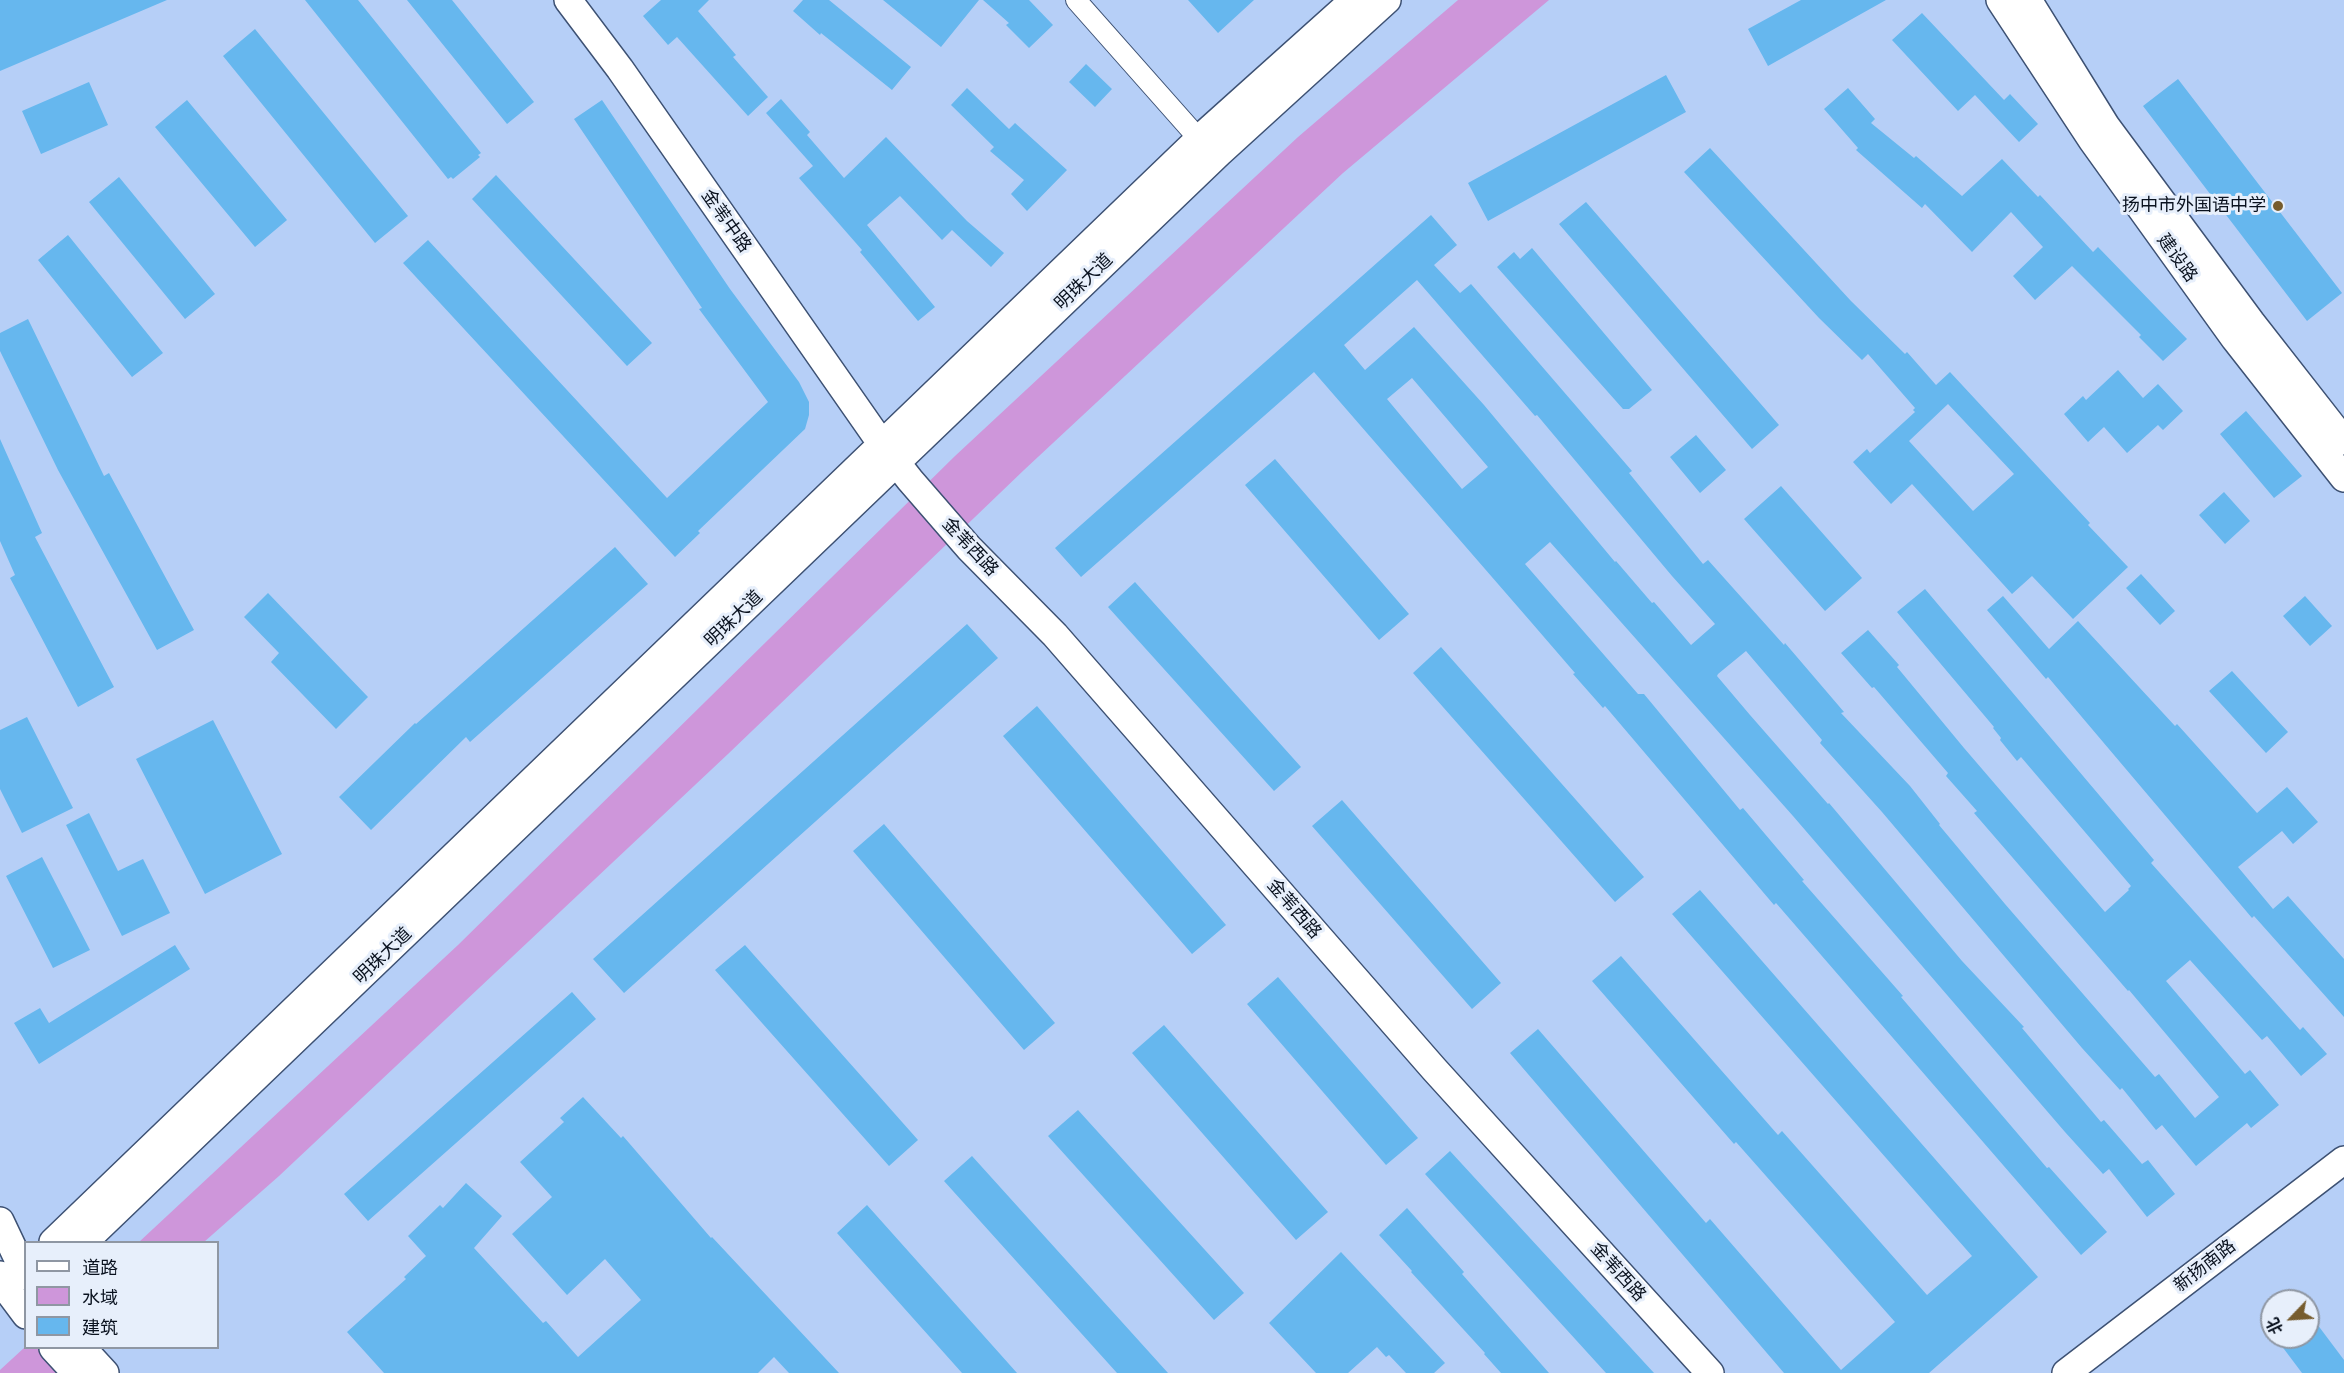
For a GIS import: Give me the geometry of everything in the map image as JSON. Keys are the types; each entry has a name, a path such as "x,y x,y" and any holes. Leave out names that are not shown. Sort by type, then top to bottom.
{"main road":[{"name":"金苇中路","path":"568,0 620,69 896,462"},
{"name":"明珠大道","path":"54,1241 896,462 1199,139 1354,0"},
{"name":"明珠大道","path":"85,1241 1219,153 1387,0"},
{"name":"建设路","path":"2000,0 2092,140 2235,339 2344,478"},
{"name":"建设路","path":"2028,0 2106,126 2251,322 2344,441"},
{"name":"金苇西路","path":"896,462 969,548 1055,635 1434,1069 1710,1373"},
{"name":"新扬南路","path":"2066,1373 2344,1160"},
{"path":"0,1221 15,1291"},
{"path":"57,1349 90,1365"}],"street":[{"path":"1076,0 1199,139"}],"water":[{"path":"1458,0 1549,0 1343,173 1024,470 728,754 279,1176 205,1241 140,1241 458,945 955,456 1298,137"},
{"path":"24,1348 86,1349 59,1373 0,1373 0,1370"}],"building":[{"path":"0,0 167,0 0,71"},
{"path":"305,0 358,0 481,153 478,155 480,157 453,179 451,177 448,179"},
{"path":"407,0 452,0 534,102 507,124"},
{"path":"661,0 709,0 698,11 736,55 733,57 768,97 748,116 677,37 668,45 643,16"},
{"path":"803,0 829,0 911,67 892,90 821,33 820,35 793,11"},
{"path":"883,0 979,0 941,47"},
{"path":"983,0 1029,0 1053,25 1029,48 1006,25 1009,23"},
{"path":"1188,0 1254,0 1218,33"},
{"path":"1801,0 1886,0 1768,66 1748,29"},
{"path":"1922,13 2004,100 2010,94 2038,124 2019,142 1975,95 1958,111 1892,40"},
{"path":"255,29 408,216 375,243 223,56"},
{"path":"1086,64 1112,89 1095,107 1069,82"},
{"path":"1666,75 1686,112 1488,221 1468,183"},
{"path":"2178,79 2342,293 2307,321 2143,106"},
{"path":"89,82 108,125 41,154 22,111"},
{"path":"967,88 1009,129 1015,123 1067,170 1027,211 1011,194 1024,180 990,151 994,147 951,105"},
{"path":"1848,88 1875,119 1871,123 1914,158 1916,156 1962,196 2002,159 2038,197 2040,195 2093,252 2098,247 2187,339 2163,361 2139,337 2141,335 2072,266 2035,300 2013,276 2043,247 2011,212 1972,252 1925,204 1922,208 1856,150 1858,148 1824,109"},
{"path":"781,99 810,132 807,135 844,178 886,137 967,221 1004,253 991,267 952,230 942,240 900,196 867,225 935,307 918,321 860,252 862,250 799,178 813,166 766,113"},
{"path":"187,100 287,220 255,247 155,127"},
{"path":"602,100 730,289 799,382 809,402 809,415 805,429 698,531 700,533 675,557 403,263 428,240 667,498 768,402 699,309 702,308 574,119"},
{"path":"1710,148 1851,301 1905,354 1907,352 1936,385 1950,372 2128,567 2073,619 2032,576 2012,594 1912,484 1891,504 1853,462 1867,449 1870,453 1915,412 1913,410 1915,408 1868,354 1862,360 1819,318 1684,172","holes":["1948,404 2014,474 1973,511 1909,441"]},
{"path":"496,175 652,343 627,366 472,199"},
{"path":"119,177 215,294 185,319 89,202"},
{"path":"1586,202 1779,425 1752,449 1559,224"},
{"path":"1431,215 1457,245 1434,265 1460,293 1471,284 1632,471 1629,473 1703,564 1708,560 1784,645 1785,643 1844,712 1841,713 1910,786 1939,825 2005,904 2155,1077 2159,1074 2195,1118 2219,1097 1974,813 1977,811 1946,776 1948,773 1874,687 1872,688 1841,653 1868,630 1899,665 1897,667 1964,748 2105,912 2131,886 2021,757 2017,761 2000,740 1994,727 1897,612 1925,589 2154,860 2151,863 2300,1030 2303,1027 2327,1054 2301,1076 2267,1036 2262,1040 2190,960 2166,981 2245,1074 2250,1070 2279,1105 2251,1128 2247,1123 2196,1166 2162,1125 2156,1130 2122,1088 2120,1090 2082,1048 1882,812 1820,743 1822,740 1746,651 1718,674 1717,676 1750,715 1829,803 1962,961 2024,1027 2022,1028 2101,1122 2104,1120 2142,1164 2148,1160 2175,1194 2147,1217 2109,1169 2103,1174 2065,1132 1793,816 1550,542 1525,564 1638,694 1644,694 1740,810 1743,808 1804,880 1802,881 1903,996 1901,997 2047,1168 2049,1167 2107,1232 2081,1255 1776,903 1774,905 1605,706 1603,708 1573,674 1575,673 1314,372 1081,577 1055,548","holes":["1417,280 1535,416 1537,415 1715,624 1691,645 1615,562 1484,405 1414,327 1365,370 1344,345","1412,378 1488,467 1462,489 1387,399"]},
{"path":"68,235 163,353 132,377 38,260"},
{"path":"1532,248 1652,390 1629,409 1623,409 1497,267 1514,252 1520,259"},
{"path":"28,319 104,476 109,473 194,630 157,650 58,470 0,351 0,333"},
{"path":"2118,370 2143,398 2158,384 2183,411 2163,430 2158,425 2127,453 2104,427 2088,442 2064,414 2083,396 2086,400"},
{"path":"2246,411 2302,476 2274,498 2220,434"},
{"path":"1696,435 1726,470 1700,493 1670,457"},
{"path":"0,439 42,533 35,537 114,687 78,707 10,578 15,575 0,541"},
{"path":"1275,459 1409,614 1379,640 1245,485"},
{"path":"1781,486 1862,578 1825,611 1744,519"},
{"path":"2224,492 2250,521 2225,544 2199,515"},
{"path":"615,547 648,584 470,742 466,737 371,830 339,797 415,723"},
{"path":"2141,574 2175,611 2160,625 2126,588"},
{"path":"1135,582 1301,767 1274,791 1108,607"},
{"path":"268,593 368,697 336,729 271,662 279,653 244,617"},
{"path":"2003,596 2049,649 2078,621 2175,726 2177,724 2257,813 2287,787 2318,822 2293,844 2282,831 2238,867 2273,909 2288,896 2344,959 2344,1017 2254,916 2252,918 2048,677 2046,679 1987,610"},
{"path":"2305,596 2332,626 2310,646 2283,616"},
{"path":"967,624 998,658 624,993 593,959"},
{"path":"1441,647 1644,877 1615,902 1413,673"},
{"path":"2232,671 2288,732 2266,753 2209,691"},
{"path":"1037,706 1226,925 1192,954 1003,736"},
{"path":"27,717 73,808 22,833 0,789 0,730"},
{"path":"213,720 282,854 205,894 136,759"},
{"path":"1342,800 1501,983 1472,1009 1312,826"},
{"path":"89,813 118,871 143,859 170,913 122,936 66,825"},
{"path":"884,824 1055,1023 1024,1050 853,851"},
{"path":"42,857 90,950 53,968 6,876"},
{"path":"1700,890 2038,1277 1929,1373 1784,1373 1510,1053 1538,1029 1706,1223 1710,1219 1841,1370 1895,1322 1736,1142 1734,1144 1592,981 1621,956 1778,1135 1782,1131 1927,1295 1972,1256 1672,914"},
{"path":"175,945 190,969 39,1064 14,1023 40,1008 49,1023"},
{"path":"745,945 918,1140 889,1166 715,970"},
{"path":"1278,977 1418,1138 1386,1165 1247,1004"},
{"path":"572,992 596,1019 368,1221 344,1194"},
{"path":"1164,1025 1328,1212 1296,1240 1132,1053"},
{"path":"583,1097 621,1138 623,1136 711,1238 839,1373 789,1373 774,1357 758,1373 384,1373 347,1332 406,1279 404,1277 426,1256 408,1236 440,1205 443,1208 466,1183 502,1216 474,1248 543,1323 546,1321 578,1357 641,1300 605,1259 567,1295 512,1234 552,1197 520,1162 564,1122 560,1118"},
{"path":"1078,1110 1244,1293 1214,1320 1048,1136"},
{"path":"1450,1151 1654,1373 1606,1373 1425,1174"},
{"path":"972,1156 1168,1373 1117,1373 944,1181"},
{"path":"867,1205 1017,1373 962,1373 837,1233"},
{"path":"1407,1208 1549,1373 1501,1373 1379,1235"},
{"path":"1341,1252 1445,1363 1434,1373 1406,1373 1389,1355 1386,1357 1377,1347 1348,1373 1316,1373 1269,1323"},
{"path":"2320,1328 2344,1360 2344,1373 2302,1373 2284,1349 2320,1349"}],"place":[{"name":"扬中市外国语中学","path":"2278,206"}]}
